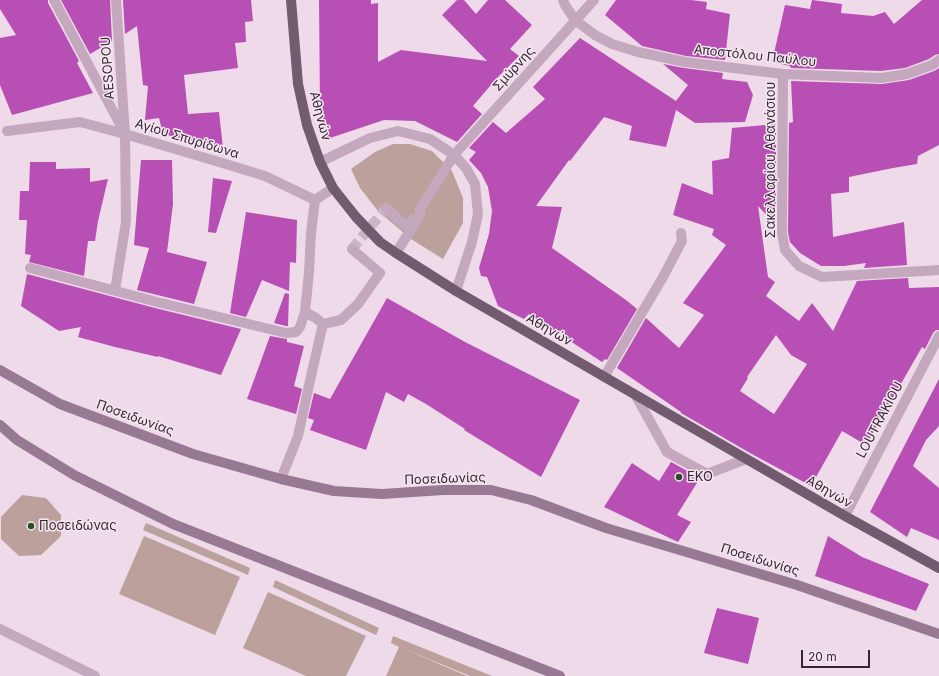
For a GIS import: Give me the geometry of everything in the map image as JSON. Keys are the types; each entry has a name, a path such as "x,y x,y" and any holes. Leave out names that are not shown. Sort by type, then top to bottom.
{"main road":[{"name":"Αθηνών","path":"291,0 298,84 307,125 320,162 333,188 356,217 380,242 456,291 636,396 939,568"}],"street":[{"name":"Αγίου Σπυρίδωνα","path":"54,0 125,134 265,176 315,200"},
{"name":"AESOPOU","path":"115,290 126,222 125,134 116,0"},
{"path":"563,0 575,20"},
{"name":"Σμύρνης","path":"420,209 454,154 594,0"},
{"name":"Αποστόλου Παύλου","path":"575,20 595,35 612,44 638,52 685,62 783,74 881,78 906,74 932,65 939,60"},
{"name":"Σακελλαρίου Αθανάσιου","path":"783,74 782,233 785,250 799,266 822,277 939,270"},
{"path":"7,131 80,122 125,134"},
{"path":"320,162 370,138 398,131 430,139 454,154 466,168 475,184 478,214 472,242 456,291"},
{"path":"30,268 157,302 286,333 296,332 300,327 305,312 315,200 333,188"},
{"path":"386,208 407,227 420,209"},
{"path":"396,253 420,215 420,209"},
{"path":"604,377 682,241 682,233"},
{"path":"323,324 341,320 358,304 380,273 352,249"},
{"path":"305,312 323,324"},
{"path":"281,479 298,436 323,324"},
{"name":"LOUTRAKIOU","path":"845,516 939,336"},
{"name":"Ποσειδωνίας","path":"0,370 60,404 193,454 281,479 334,491 382,494 443,490 491,490 531,500 606,528 797,585 939,634"},
{"path":"636,396 668,452 708,474 746,459"},
{"path":"0,425 17,440 74,475 173,524 560,676"},
{"path":"0,629 96,676"}],"shaded area":[{"path":"393,144 410,144 432,151 452,171 463,198 463,223 443,259 411,239 378,211 360,188 351,169 375,152"},
{"path":"22,495 46,498 61,515 61,536 41,555 19,556 1,539 1,517"},
{"path":"146,523 250,568 248,575 143,530"},
{"path":"144,536 240,577 215,635 119,594"},
{"path":"275,580 379,628 376,635 273,587"},
{"path":"268,592 366,636 346,676 306,676 243,648"},
{"path":"393,636 492,676 470,676 400,647 467,676 386,676 399,647 391,643"}],"building":[{"path":"0,0 48,0 48,3 79,61 77,63 93,93 12,115 0,85 0,38 16,35 0,9"},
{"path":"61,0 110,0 112,41 90,54"},
{"path":"123,0 251,0 253,21 245,22 246,42 235,43 238,68 184,75 188,114 219,112 223,148 163,134 159,118 145,120 148,86 143,85 137,26 125,34"},
{"path":"319,0 371,0 371,4 378,3 378,62 401,50 487,61 442,15 457,0 464,0 476,14 488,0 505,0 532,25 510,49 519,56 496,79 473,106 482,114 457,142 415,121 384,120 324,140 320,105"},
{"path":"616,0 691,0 707,2 706,9 730,14 725,60 686,56 642,46 605,15"},
{"path":"812,0 842,4 841,13 873,16 885,12 894,24 922,0 939,0 939,54 905,68 881,71 791,68 790,66 772,62 785,5 810,9"},
{"path":"580,38 676,101 688,85 663,64 723,73 722,79 747,82 753,95 745,122 695,123 676,110 666,147 629,140 632,126 604,117 570,161 569,160 536,206 562,207 552,248 637,309 607,360 605,359 602,362 529,314 524,319 498,306 487,277 481,276 479,268 489,234 492,211 488,187 481,173 469,160 476,152 469,148 493,122 506,133 545,99 533,87"},
{"path":"939,68 939,145 918,156 917,164 849,177 849,192 831,194 833,237 904,222 907,265 864,268 866,263 844,266 821,266 800,253 790,242 788,232 789,123 793,122 791,81 882,84 909,80"},
{"path":"776,124 776,225 758,206 768,277 775,282 766,296 799,321 812,303 833,331 857,281 908,278 909,288 939,287 939,330 936,330 933,333 925,349 922,347 866,445 842,431 811,486 681,413 617,368 646,318 679,348 704,315 683,303 726,245 712,235 714,229 673,215 682,183 713,195 712,161 729,158 732,128","holes":["776,335 791,355 807,364 774,414 740,391 748,378 747,377"]},
{"path":"141,160 172,160 173,204 167,252 207,262 194,304 137,290 149,248 134,245"},
{"path":"30,162 56,162 56,169 90,168 90,182 108,179 95,241 88,241 84,276 29,262 31,255 25,254 27,220 19,220 20,191 29,191"},
{"path":"213,178 232,181 216,233 208,232"},
{"path":"246,212 297,220 296,263 290,262 289,291 262,280 246,317 230,313"},
{"path":"27,274 241,329 221,375 158,356 78,337 81,327 59,331 21,306"},
{"path":"285,293 289,294 288,326 274,323"},
{"path":"387,298 465,342 580,400 541,477 408,394 404,402 386,392 366,450 310,430 314,420 308,418 314,393 330,399"},
{"path":"270,336 287,339 287,342 304,346 294,386 302,389 296,414 247,399"},
{"path":"939,379 939,426 926,440 913,466 939,488 939,540 911,528 907,537 870,512"},
{"path":"671,462 700,478 677,515 691,522 678,542 604,507 632,463 659,481"},
{"path":"828,536 862,557 929,584 916,611 815,576"},
{"path":"717,608 759,618 748,664 704,653"}],"tunnel":[{"path":"352,249 386,208"}],"place":[{"name":"EKO","path":"679,477"},
{"name":"Ποσειδώνας","path":"31,526"}]}
